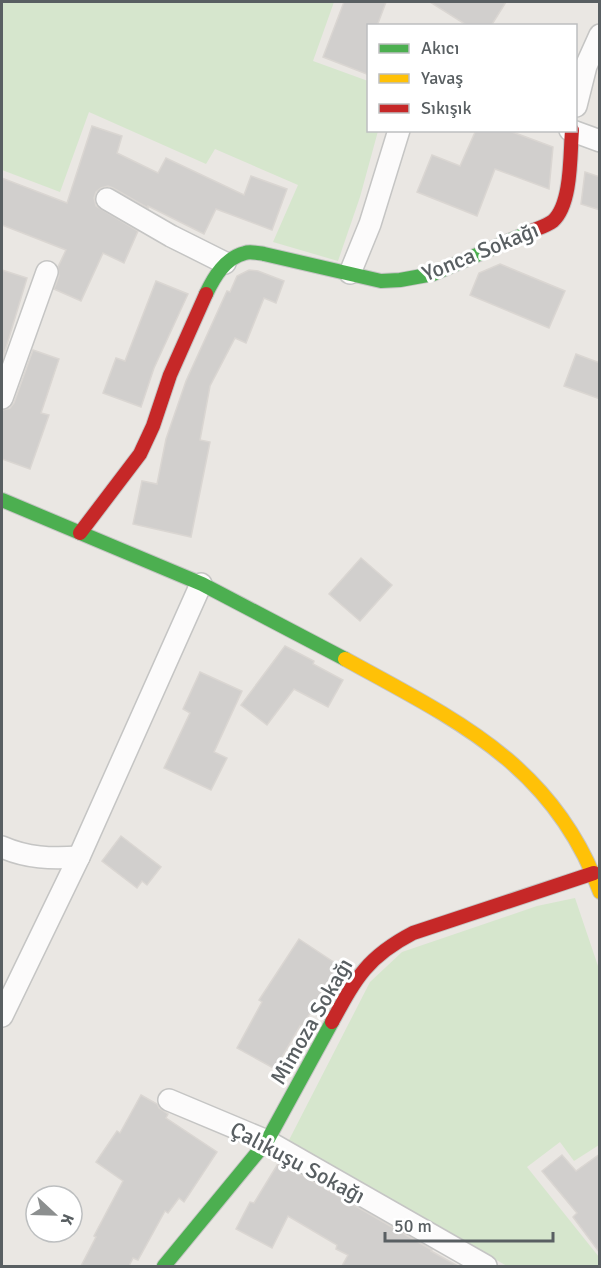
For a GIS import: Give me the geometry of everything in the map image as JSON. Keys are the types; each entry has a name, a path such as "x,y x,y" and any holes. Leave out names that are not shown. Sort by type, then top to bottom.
{"street":[{"path":"577,102 586,66 600,35"},
{"path":"350,273 370,224 398,132"},
{"name":"Yonca Sokağı","path":"225,263 246,252 264,254 381,281 400,280 433,273 552,222 561,211 566,194 571,132"},
{"name":"Yonca Sokağı","path":"574,132 600,141"},
{"path":"80,533 140,454 192,322 212,282 225,263 171,236 107,199"},
{"path":"2,398 47,272"},
{"path":"2,500 201,584 337,653 473,733 506,757 539,789 579,842 594,873 600,892"},
{"path":"2,1016 79,857 201,584"},
{"path":"2,847 34,857 79,857"},
{"name":"Mimoza Sokağı","path":"164,1266 267,1140 366,964 387,946 412,933 594,873"},
{"name":"Çalıkuşu Sokağı","path":"169,1100 267,1140 486,1266"}],"green space":[{"path":"2,2 334,2 313,61 367,81 367,132 378,132 360,197 338,261 273,242 298,185 215,149 206,164 89,112 60,192 2,170"},
{"path":"575,898 599,969 599,1145 574,1161 560,1142 527,1167 599,1257 599,1266 507,1266 288,1142 370,982 402,952 537,906"}],"building":[{"path":"344,2 386,2 378,24 367,24 367,74 323,57"},
{"path":"430,2 506,2 492,24 465,24"},
{"path":"92,126 122,136 117,153 158,173 166,158 244,195 251,176 287,189 272,230 216,209 204,234 108,186 96,192 94,198 96,206 138,231 124,263 103,253 81,301 54,289 59,276 58,267 66,250 2,225 2,178 67,203"},
{"path":"475,132 512,132 553,147 549,189 495,169 477,216 417,192 432,155 460,166"},
{"path":"585,172 600,177 600,210 581,204"},
{"path":"500,264 565,291 549,328 470,295 479,273"},
{"path":"2,270 27,278 2,361"},
{"path":"249,270 284,281 276,303 264,298 246,343 235,338 210,386 200,440 210,442 191,537 133,524 142,481 157,484 166,439 186,381 227,291 230,292 237,276"},
{"path":"156,281 188,294 154,368 141,407 103,393 116,358 125,361"},
{"path":"33,350 59,359 41,413 49,415 30,469 2,459 2,410 10,408 14,403"},
{"path":"576,354 600,363 600,399 564,386"},
{"path":"361,558 392,585 360,621 329,594"},
{"path":"285,646 343,680 328,707 294,689 267,725 241,705"},
{"path":"200,672 242,691 214,752 227,758 211,790 164,768 190,713 183,709"},
{"path":"121,836 161,867 147,885 142,881 137,888 102,861"},
{"path":"299,939 341,967 300,1026 275,1069 237,1048 262,1002 259,1000"},
{"path":"141,1095 157,1104 168,1114 166,1118 217,1152 184,1202 179,1198 168,1213 165,1211 138,1260 133,1258 129,1266 81,1266 123,1181 96,1162 117,1131 120,1133"},
{"path":"600,1154 600,1253 573,1217 577,1213 542,1171 562,1155 576,1171"},
{"path":"279,1162 458,1266 342,1266 348,1255 336,1249 337,1245 288,1216 272,1248 236,1229 250,1202 254,1203"}],"traffic: fast":[{"path":"206,294 226,264 238,255 247,252 381,281 400,280 433,274 532,231"},
{"path":"2,500 202,584 345,659"},
{"path":"164,1266 267,1141 332,1022"}],"traffic: slow":[{"path":"345,659 462,726 497,751 528,779 556,811 580,848 600,892"}],"traffic: jam":[{"path":"532,231 553,221 564,203 569,178 572,132"},
{"path":"80,533 140,454 153,426 170,375 206,294"},
{"path":"332,1022 364,970 373,960 397,942 413,933 594,873"}]}
